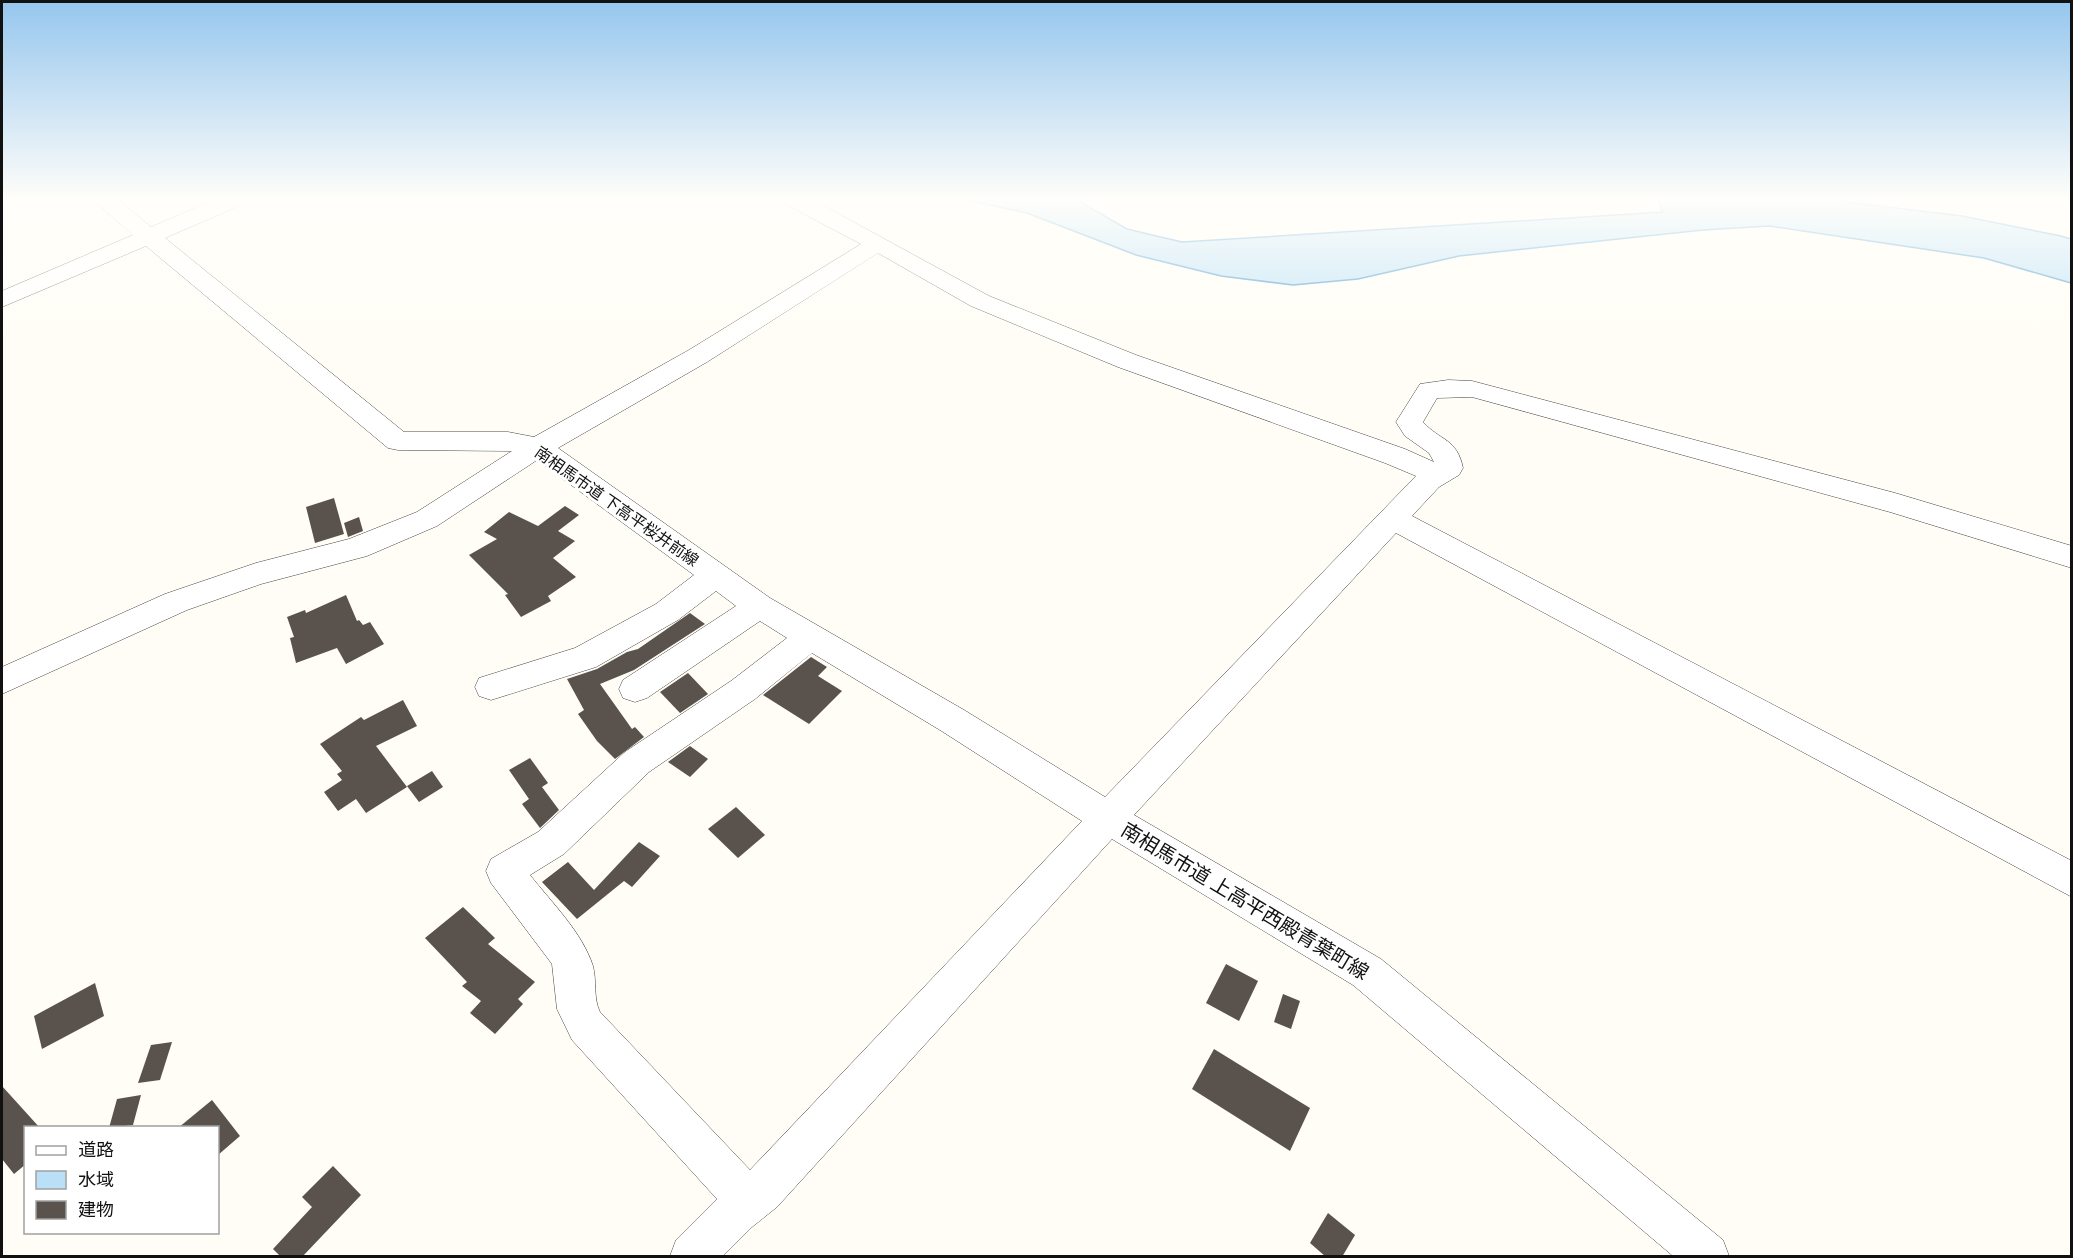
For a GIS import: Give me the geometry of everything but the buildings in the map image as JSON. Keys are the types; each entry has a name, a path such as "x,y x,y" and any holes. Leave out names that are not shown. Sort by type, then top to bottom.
{"street":[{"path":"2,300 96,259"},
{"name":"南相馬市道 下高平桜井前線","path":"176,259 398,441 508,441 538,447 759,606 952,720 1108,819"},
{"path":"2,681 176,602 256,574 356,548 411,527 443,510 538,447 698,356 853,259"},
{"path":"904,259 980,301 1160,373 1395,456 1432,472 1429,480"},
{"path":"1108,819 1392,518 1429,480 1449,468 1448,454 1441,446 1424,439 1413,430 1410,422 1429,390 1472,389 1894,503 2072,557"},
{"path":"1392,518 2072,880"},
{"path":"491,687 585,658 667,612 715,575"},
{"path":"635,688 759,606"},
{"path":"748,1200 586,1026 577,1008 574,968 566,951 504,871 551,843 637,762 743,690 810,637"},
{"name":"南相馬市道 上高平西殿青葉町線","path":"692,1257 748,1200 761,1191 1108,819 1367,972 1707,1257"}],"water":[{"path":"1151,259 1447,259 1358,279 1293,285 1221,276"},
{"path":"1986,259 2071,259 2071,283"}]}
